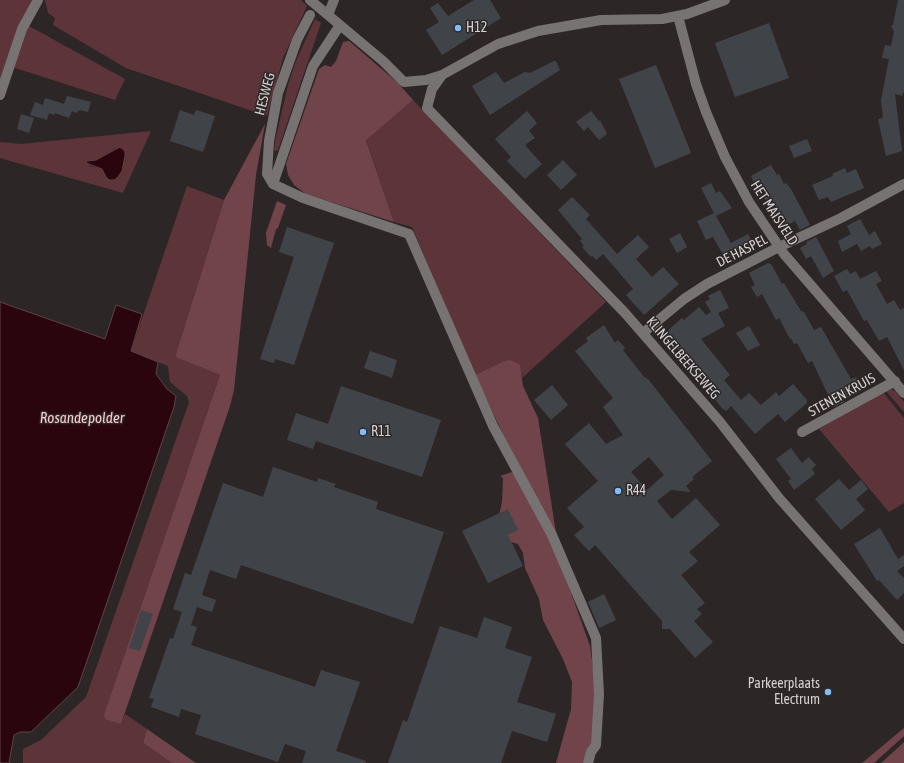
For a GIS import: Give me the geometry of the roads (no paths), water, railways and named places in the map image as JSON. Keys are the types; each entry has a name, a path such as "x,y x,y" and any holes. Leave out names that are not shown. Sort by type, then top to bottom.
{"street":[{"path":"0,95 22,30 38,0"},
{"path":"310,0 383,61 404,82 426,80 442,75 498,44 538,31 584,22 655,20 678,16 725,0"},
{"path":"328,15 334,0"},
{"name":"HESWEG","path":"273,184 268,177 267,170 268,141 275,108 290,58 310,15"},
{"name":"HET MAISVELD","path":"678,16 696,84 718,142 742,191 779,247 904,393"},
{"path":"340,25 313,66 273,184 309,200 409,234 484,407 552,535 596,638 599,694 596,745 591,752 588,763"},
{"name":"KLINGELBEEKSEWEG","path":"442,75 432,89 427,108 643,333 720,422 779,498 904,639"},
{"name":"DE HASPEL","path":"643,333 696,292 779,247 841,218 904,184"},
{"name":"STENEN KRUIS","path":"802,432 895,382"}],"water":[{"path":"120,147 125,151 125,156 122,171 114,180 109,180 102,169 86,163 87,161 96,160"},
{"name":"Rosandepolder","path":"0,302 105,339 116,305 142,314 131,351 158,362 156,374 167,389 176,396 174,407 78,687 31,732 20,732 14,735 9,763 0,763"}],"place":[{"name":"H12","path":"458,28"},
{"name":"R11","path":"363,432"},
{"name":"R44","path":"618,491"},
{"name":"Parkeerplaats Electrum","path":"828,692"}]}
